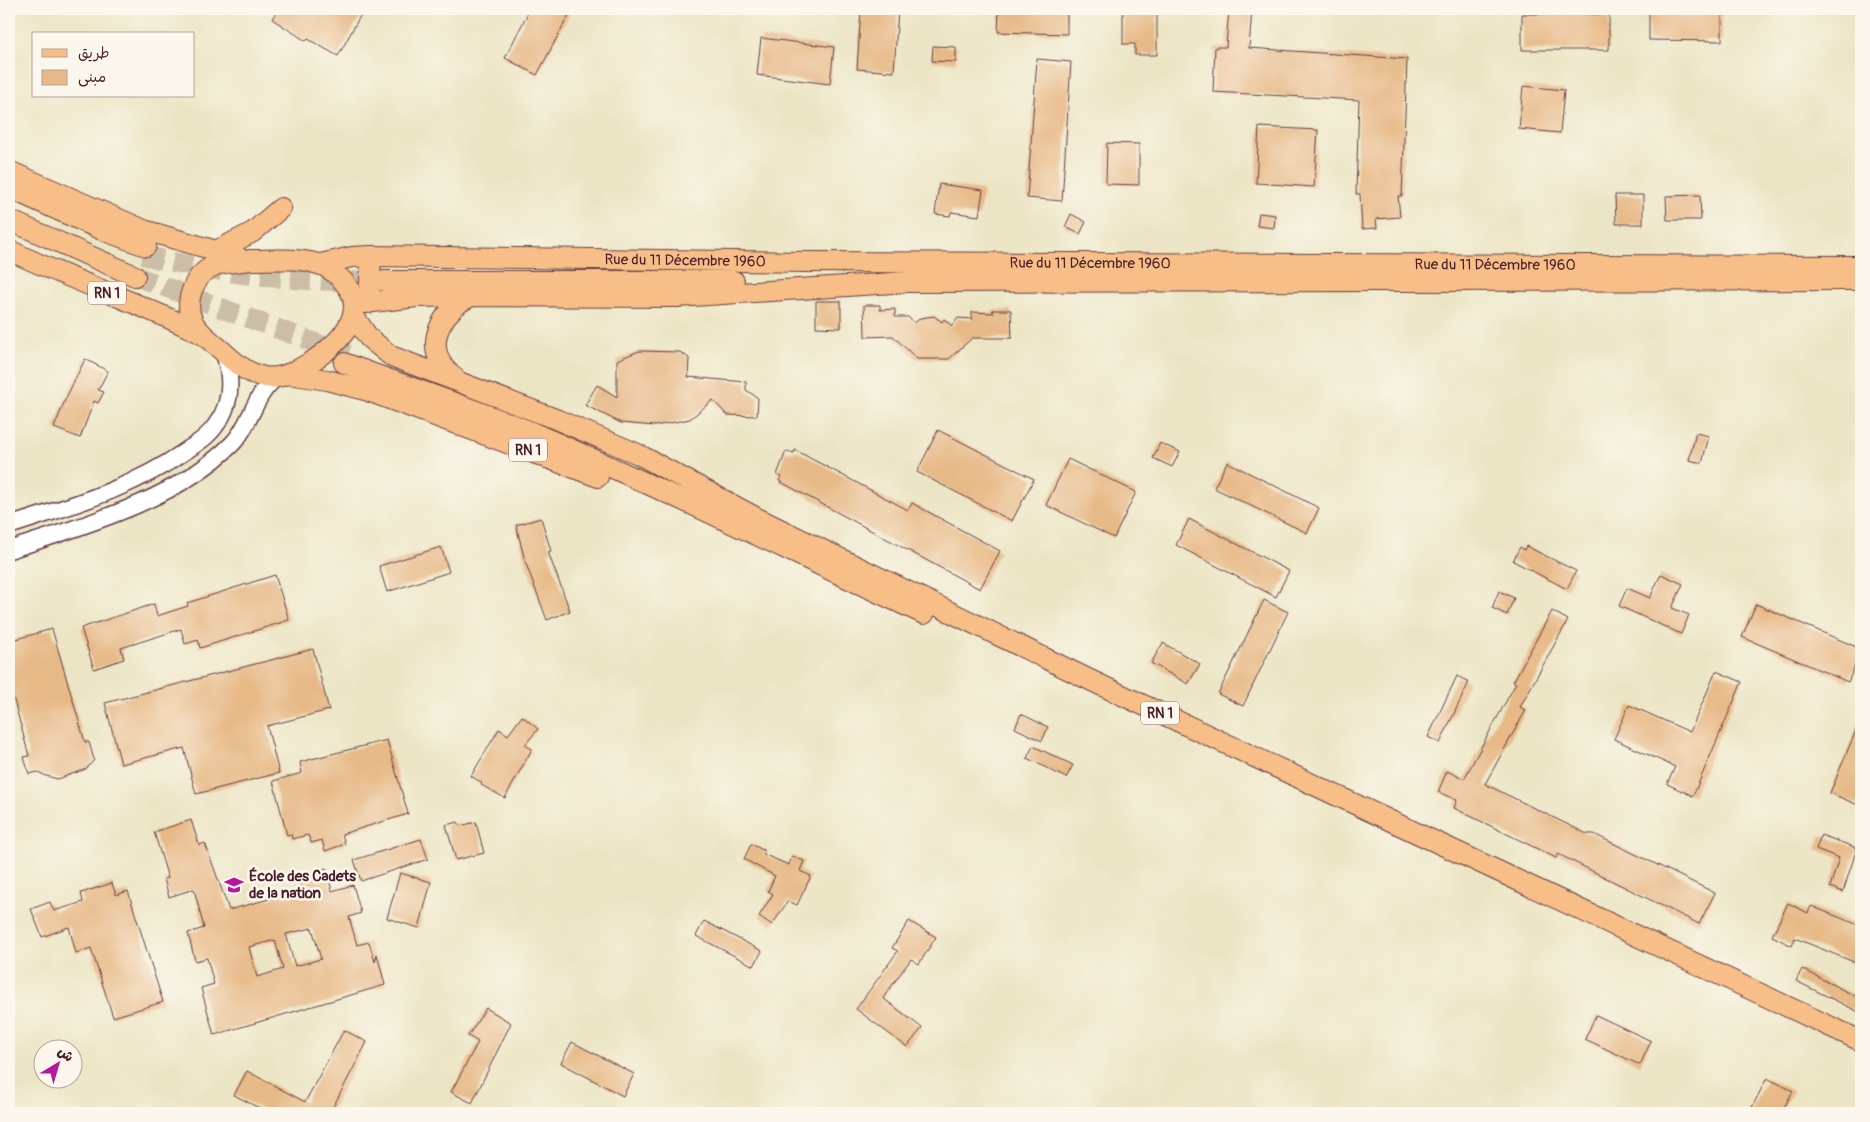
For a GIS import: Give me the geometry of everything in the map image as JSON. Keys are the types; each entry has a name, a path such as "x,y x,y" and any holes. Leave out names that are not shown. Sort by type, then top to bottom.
{"main road":[{"path":"9,171 109,217 161,236 214,252 250,260"},
{"path":"9,188 144,250 101,240 9,197"},
{"path":"214,252 253,232 282,208"},
{"path":"9,220 134,282 9,234"},
{"name":"RN 1","path":"9,250 53,272 178,322 206,336"},
{"name":"Rue du 11 Décembre 1960","path":"320,264 352,257 380,269 806,262 1861,266"},
{"path":"359,307 344,281 320,264 308,261 250,260 215,266 203,273 195,283 189,302 193,322 206,336 224,353 250,372 265,377 282,376 315,359 336,341 347,329 380,269 786,282 813,288"},
{"name":"Rue du 11 Décembre 1960","path":"359,307 416,297 678,297 908,282 1861,280"},
{"path":"460,383 443,366 438,350 438,333 447,312 457,303 472,296"},
{"name":"RN 1","path":"359,307 369,338 391,356 622,447 677,474 757,518 1092,681 1861,1041"},
{"path":"757,518 713,507 550,432 346,359 535,434 724,517 764,540"},
{"name":"RN 1","path":"282,376 327,380 365,390 582,470 710,524 764,540 1861,1052"}],"street":[{"path":"9,526 116,489 158,469 199,442 216,425 227,403 230,378 224,353"},
{"path":"9,550 133,505 188,477 211,462 234,442 248,421 263,388 282,376"}],"building":[{"path":"278,9 364,9 338,56 308,39 306,41 272,19"},
{"path":"530,9 572,9 537,75 505,58"},
{"path":"861,9 898,9 894,72 857,69"},
{"path":"999,9 1067,9 1067,34 998,32"},
{"path":"1123,9 1157,9 1157,55 1135,55 1135,44 1123,44"},
{"path":"1229,9 1252,9 1249,48 1407,59 1402,196 1398,196 1400,217 1376,219 1377,228 1362,229 1360,194 1356,194 1359,100 1213,92 1215,47 1226,47"},
{"path":"1550,9 1584,9 1584,14 1609,14 1609,50 1522,50 1522,14 1550,14"},
{"path":"1649,9 1722,10 1722,41 1649,40"},
{"path":"761,38 834,47 830,84 757,75"},
{"path":"933,46 956,47 956,62 932,61"},
{"path":"1037,59 1071,62 1062,201 1027,198"},
{"path":"1523,86 1564,90 1560,133 1519,129"},
{"path":"1259,127 1318,130 1314,187 1256,183"},
{"path":"1107,143 1139,144 1139,185 1106,184"},
{"path":"939,184 983,190 979,216 951,212 950,216 935,214"},
{"path":"1615,195 1643,195 1643,224 1616,224"},
{"path":"1700,195 1701,220 1667,220 1666,196"},
{"path":"1259,213 1275,215 1274,228 1257,226"},
{"path":"1071,214 1086,222 1080,234 1065,227"},
{"path":"816,301 841,301 841,328 816,327"},
{"path":"864,305 880,305 880,310 895,309 895,317 908,317 915,323 920,318 934,316 942,322 944,319 952,326 958,318 972,319 972,312 994,313 992,310 1011,310 1012,338 972,338 949,359 917,359 893,336 865,337"},
{"path":"639,351 680,352 689,358 688,377 746,382 746,390 758,398 757,416 727,415 713,400 690,419 655,426 621,423 585,405 597,385 617,397 617,360"},
{"path":"85,359 108,371 98,390 104,392 98,403 94,401 80,438 54,428"},
{"path":"938,430 1034,479 1012,521 917,472"},
{"path":"1696,433 1709,436 1702,463 1689,460"},
{"path":"1160,443 1180,452 1172,467 1153,458"},
{"path":"795,450 908,510 912,503 1000,551 980,589 779,481 781,477 777,475 786,451 794,453"},
{"path":"1068,459 1136,492 1114,538 1046,505"},
{"path":"1227,462 1319,508 1307,533 1214,488"},
{"path":"541,518 551,551 548,552 570,611 547,620 525,561 516,525"},
{"path":"1189,519 1289,571 1276,597 1176,545"},
{"path":"1526,546 1576,571 1567,589 1513,561 1520,547 1524,550"},
{"path":"441,547 449,572 387,592 379,566"},
{"path":"1661,574 1683,584 1672,608 1689,615 1681,634 1619,606 1627,588 1650,598"},
{"path":"275,575 289,620 200,648 198,640 185,644 181,629 121,648 124,659 94,669 81,628 154,604 157,616 188,606 187,603"},
{"path":"1499,591 1514,598 1507,615 1492,608"},
{"path":"1264,600 1288,612 1243,706 1218,694"},
{"path":"1756,604 1861,649 1861,667 1856,663 1848,682 1742,637"},
{"path":"1552,611 1568,620 1520,707 1526,710 1485,784 1587,834 1594,834 1715,893 1699,924 1558,854 1556,858 1454,808 1457,800 1438,792 1447,771 1464,779 1516,683 1513,682"},
{"path":"52,629 85,742 89,742 94,760 86,769 58,779 38,772 29,774 24,757 29,756 9,682 9,641"},
{"path":"1163,643 1200,664 1188,684 1151,663"},
{"path":"313,649 329,710 267,726 279,773 196,794 184,748 121,764 105,703"},
{"path":"1716,671 1742,682 1693,796 1667,784 1675,767 1614,739 1629,705 1690,732"},
{"path":"1457,676 1469,682 1440,743 1428,737"},
{"path":"1021,714 1048,727 1042,741 1015,728"},
{"path":"522,716 538,729 525,745 532,749 505,798 481,785 482,783 471,776 499,729 508,735"},
{"path":"1861,718 1861,797 1858,805 1830,793"},
{"path":"387,740 408,814 342,834 345,844 325,851 322,840 311,843 308,835 292,839 291,834 287,835 273,781 302,773 300,762"},
{"path":"1033,746 1073,765 1066,778 1027,758"},
{"path":"191,820 199,845 205,843 229,910 302,890 298,876 326,868 332,891 353,885 361,913 349,917 357,945 369,942 375,962 377,954 385,985 214,1035 201,988 214,984 207,958 195,961 188,933 204,928 194,889 169,897 164,879 168,878 154,832","holes":["312,928 321,959 295,966 286,934","275,940 283,969 257,977 249,947"]},
{"path":"458,822 460,826 476,822 484,853 456,860 446,825"},
{"path":"1821,835 1857,848 1843,892 1830,887 1839,858 1816,849"},
{"path":"421,839 428,859 361,881 354,860"},
{"path":"751,844 765,851 763,854 789,865 792,856 804,861 800,871 811,876 797,905 788,901 772,925 759,916 773,894 768,891 775,876 744,859"},
{"path":"400,873 431,882 419,928 387,918"},
{"path":"112,883 116,895 128,891 163,1002 113,1017 91,948 76,953 69,927 42,937 31,909 50,902 54,911 83,902 81,893"},
{"path":"1788,903 1808,913 1811,906 1861,926 1861,965 1795,938 1792,946 1772,936"},
{"path":"704,921 762,951 754,966 696,936"},
{"path":"909,921 936,937 919,964 911,959 883,998 922,1028 907,1047 856,1009 898,951 892,948"},
{"path":"1802,969 1861,999 1861,1013 1796,981"},
{"path":"486,1008 511,1023 472,1103 451,1092 478,1042 468,1036"},
{"path":"1596,1015 1651,1041 1640,1065 1585,1039"},
{"path":"344,1030 367,1042 330,1113 269,1113 234,1095 247,1071 305,1102"},
{"path":"572,1042 634,1074 623,1096 561,1063"},
{"path":"1767,1078 1793,1091 1781,1113 1749,1113"}],"tunnel":[{"path":"143,255 233,273 323,281 384,281"},
{"path":"135,276 348,355"}],"place":[{"name":"École des Cadets de la nation","path":"234,885"}]}
